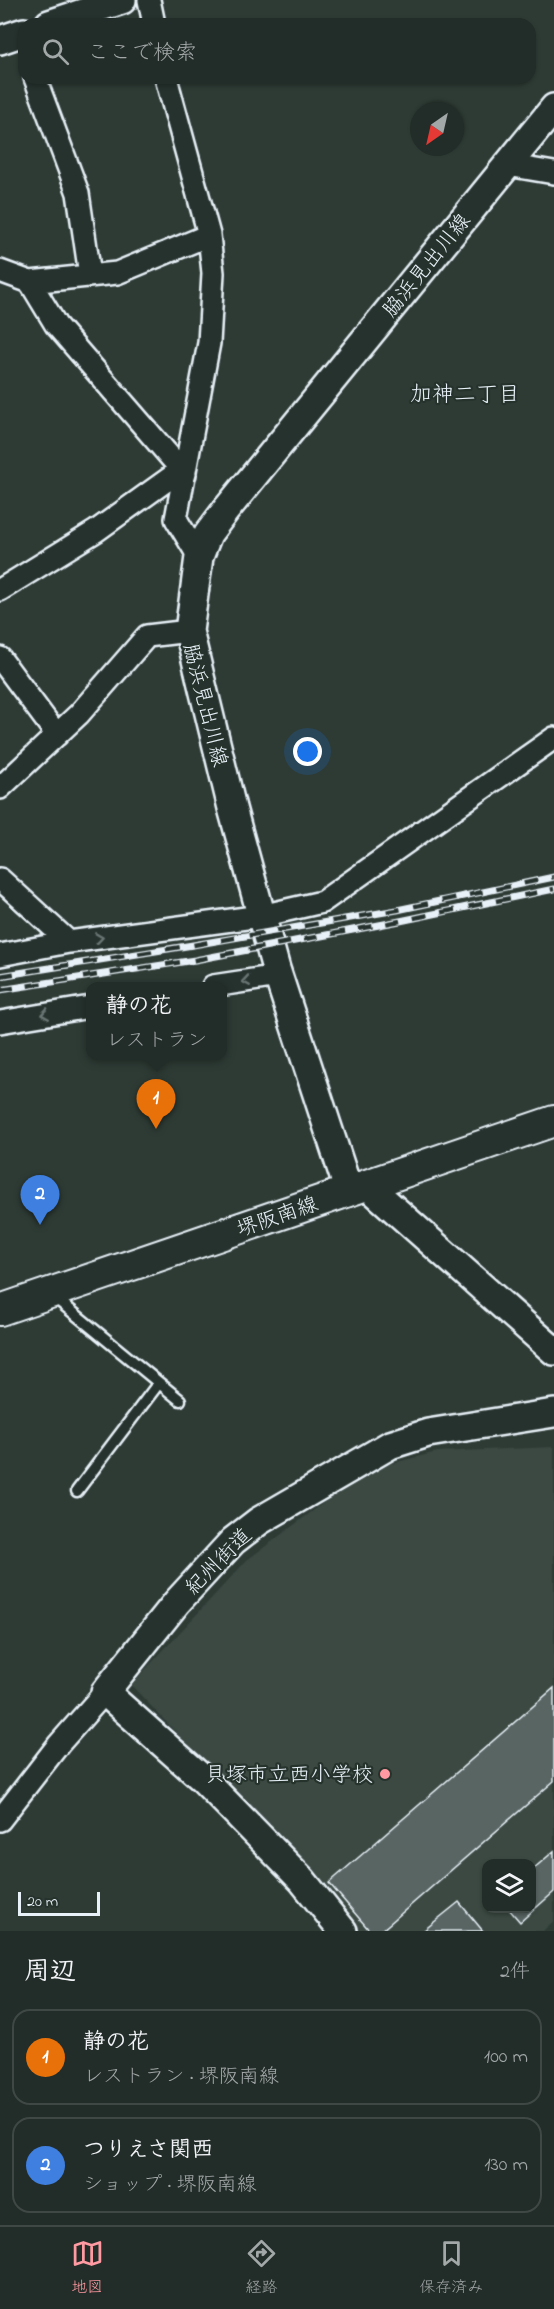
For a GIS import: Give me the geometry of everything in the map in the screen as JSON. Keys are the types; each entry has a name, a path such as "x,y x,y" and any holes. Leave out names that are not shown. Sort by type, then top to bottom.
{"main road":[{"name":"堺阪南線","path":"0,1310 554,1120"}],"street":[{"path":"67,18 122,0"},
{"path":"149,0 153,18"},
{"path":"37,84 78,193 90,275"},
{"path":"168,84 209,235 213,273 209,343 176,519 199,556"},
{"name":"脇浜見出川線","path":"358,1189 278,976 231,808 189,631 199,556 208,534 226,510 554,108"},
{"path":"507,165 554,173"},
{"path":"0,271 30,282 117,273 209,235"},
{"path":"30,282 56,325 183,472"},
{"path":"0,590 96,531 183,472"},
{"path":"0,788 79,714 147,636 189,631"},
{"path":"0,658 57,735"},
{"path":"0,955 69,942 261,916 322,902 554,738"},
{"path":"0,879 69,942"},
{"path":"227,985 278,976"},
{"path":"0,1022 86,1008"},
{"path":"358,1189 554,1351"},
{"name":"紀州街道","path":"0,1820 59,1744 105,1692 177,1602 233,1541 259,1521 390,1445 428,1433 554,1413"},
{"path":"105,1692 204,1780 302,1880 344,1931"}],"lane":[{"path":"50,1294 180,1400"},
{"path":"77,1491 158,1384"}],"shaded area":[{"name":"貝塚市立西小学校","path":"554,1447 554,1921 543,1931 360,1931 309,1873 131,1685 247,1560 369,1469 437,1452"}],"building":[{"path":"554,1688 554,1781 381,1931 370,1931 329,1883"},
{"path":"554,1851 554,1892 536,1908 536,1867"},
{"path":"459,1902 483,1931 423,1931"},
{"path":"512,1913 530,1913 520,1922"}],"railway":[{"path":"0,976 397,910 554,877"},
{"path":"0,990 195,960 554,889"}],"place":[{"name":"静の花","path":"156,1129"},
{"name":"つりえさ関西","path":"40,1225"},
{"name":"貝塚市立西小学校","path":"385,1774"}],"district":[{"name":"加神二丁目","path":"465,393"}]}
